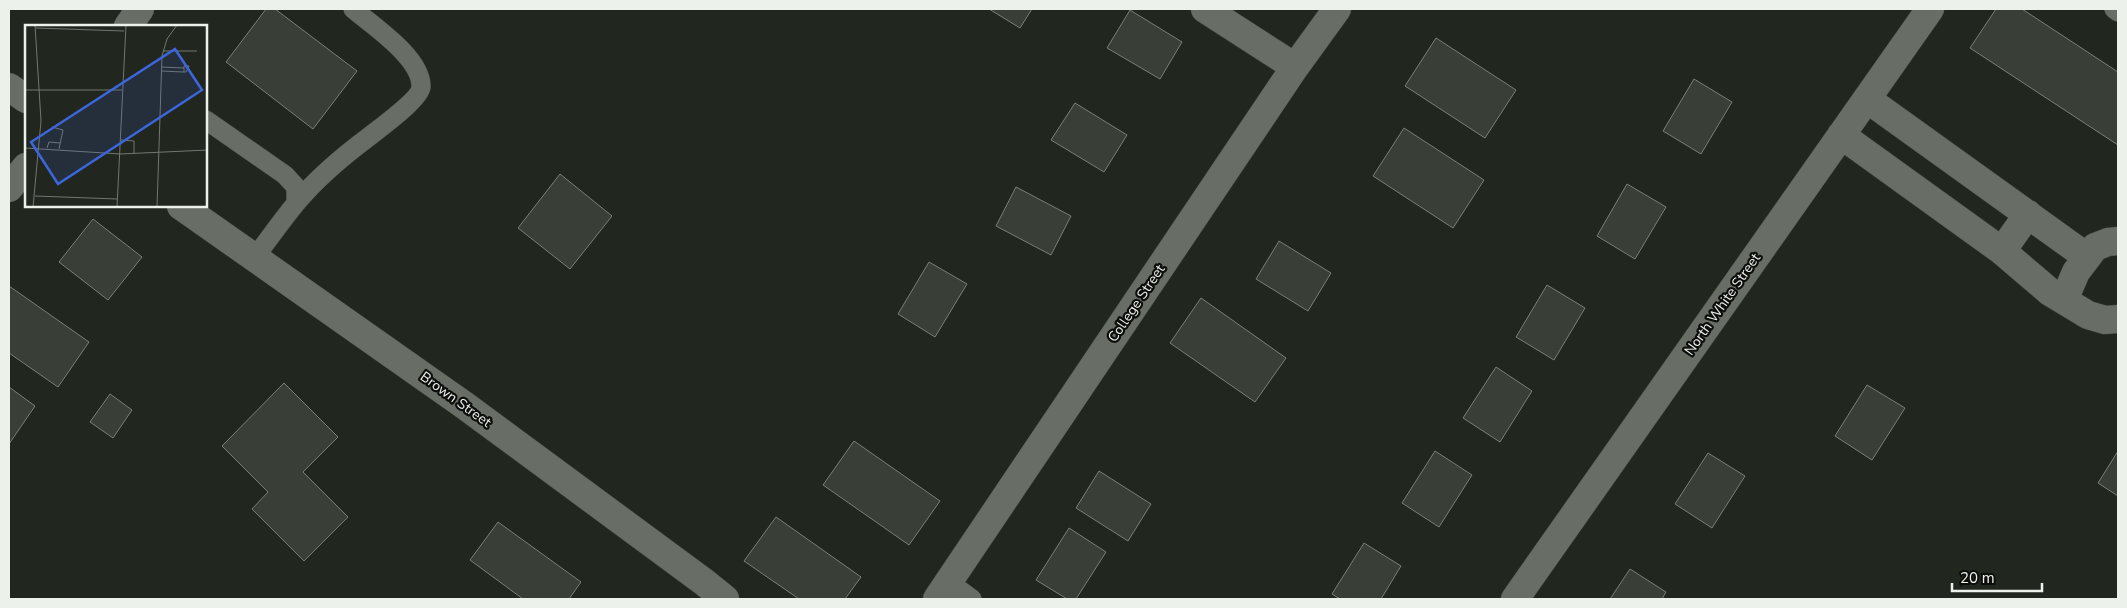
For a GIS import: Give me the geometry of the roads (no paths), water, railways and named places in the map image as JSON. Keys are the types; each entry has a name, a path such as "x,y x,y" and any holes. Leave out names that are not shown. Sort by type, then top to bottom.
{"street":[{"path":"129,25 140,9"},
{"path":"1205,9 1295,67"},
{"name":"College Street","path":"943,590 1295,67 1337,9"},
{"name":"North White Street","path":"1515,599 1930,9"},
{"path":"9,87 25,98"},
{"path":"1867,99 2087,257"},
{"path":"1841,135 2002,251 2050,292 2068,301 2088,315 2105,320 2118,319"},
{"path":"9,188 25,168"},
{"name":"Brown Street","path":"184,208 464,405 725,599"},
{"path":"2002,251 2028,214"},
{"path":"2068,301 2068,289 2076,272 2095,246 2118,241"}],"lane":[{"path":"255,257 296,203 332,165 385,124 417,96 421,88 418,72 409,58 353,9"},
{"path":"2114,9 2118,12"},
{"path":"208,121 285,175 296,188 296,203"},
{"path":"943,590 972,599"}]}
